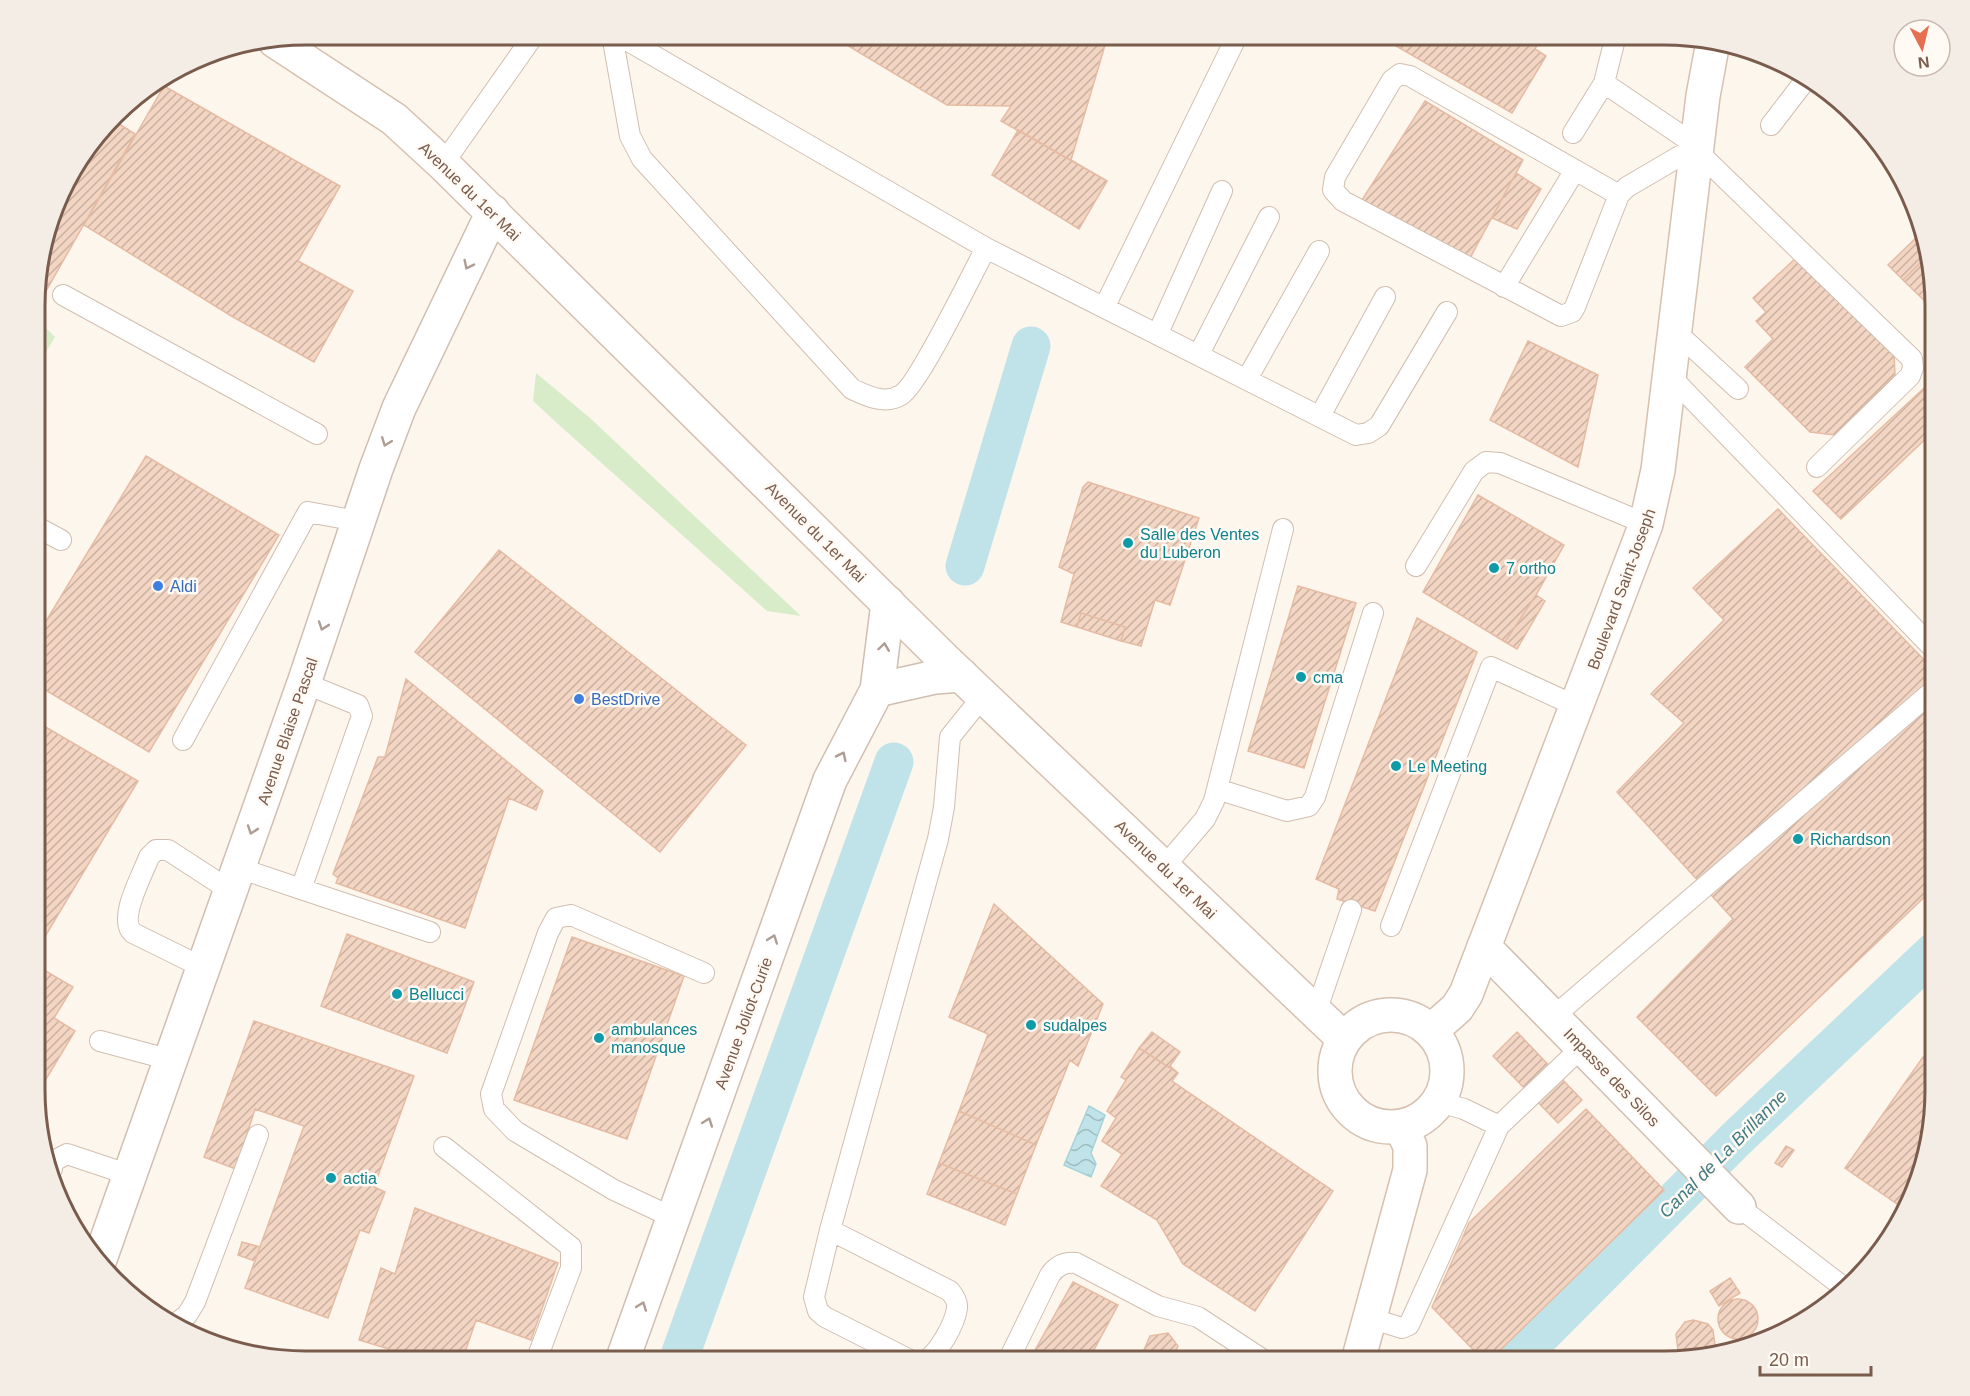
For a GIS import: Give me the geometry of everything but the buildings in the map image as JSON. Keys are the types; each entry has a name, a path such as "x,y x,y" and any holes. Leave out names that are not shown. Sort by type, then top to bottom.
{"street":[{"name":"Avenue du 1er Mai","path":"284,46 394,119 443,164 972,686 1344,1039"},
{"name":"Boulevard Saint-Joseph","path":"1431,1030 1461,1003 1578,706 1646,524 1658,470 1697,148 1712,49"},
{"name":"Avenue Blaise Pascal","path":"102,1253 304,683 357,521 399,408 493,212"},
{"name":"Avenue Joliot-Curie","path":"626,1351 830,780 877,690 888,603"},
{"path":"877,690 935,677 972,686"},
{"name":"Impasse des Silos","path":"1484,947 1739,1207"},
{"path":"1386,1015 1402,1015 1431,1030 1440,1043 1448,1073 1446,1089 1439,1102 1415,1122 1401,1127 1384,1127 1369,1123 1354,1114 1343,1102 1337,1087 1335,1070 1337,1054 1344,1039 1355,1027 1369,1019 1386,1015"},
{"path":"1361,1351 1410,1170 1410,1146 1401,1127"}],"lane":[{"path":"443,164 527,45"},
{"path":"614,45 630,136 635,148 852,390 869,397 886,400 901,395 907,389 986,248"},
{"path":"635,45 986,248 1106,306 1356,435 1368,433 1379,426 1447,312"},
{"path":"1106,306 1233,45"},
{"path":"1573,134 1604,83 1614,45"},
{"path":"1619,195 1410,75 1400,74 1392,80 1335,177 1333,190 1343,201 1561,316 1572,312 1619,195 1627,187 1697,148"},
{"path":"1604,83 1697,148 1912,359 1913,368 1910,376 1818,467"},
{"path":"1771,125 1802,85"},
{"path":"1504,287 1575,170"},
{"path":"1158,333 1222,191"},
{"path":"1199,354 1269,217"},
{"path":"1247,379 1319,251"},
{"path":"63,295 317,434"},
{"path":"1320,416 1385,297"},
{"path":"1675,332 1738,388"},
{"path":"1670,376 1925,640"},
{"path":"1416,566 1474,471 1486,462 1500,463 1646,524"},
{"path":"183,740 308,512 357,521"},
{"path":"1164,867 1205,819 1217,789 1282,529"},
{"path":"45,531 61,540"},
{"path":"1217,789 1287,811 1309,806 1315,797 1373,613"},
{"path":"1391,926 1491,667 1578,706"},
{"path":"301,890 362,716 358,705 304,683"},
{"path":"893,1351 818,1311 814,1297 830,1230 938,839 944,807 950,737 972,686"},
{"path":"1553,1017 1925,698"},
{"path":"204,968 133,933 127,926 126,915 149,857 162,849 235,880 301,890 430,932"},
{"path":"1316,1012 1351,910"},
{"path":"674,1218 614,1190 515,1131 494,1109 491,1094 548,933 556,918 571,915 704,973"},
{"path":"100,1041 171,1060"},
{"path":"1370,1318 1402,1328 1409,1325 1499,1126 1582,1047"},
{"path":"1439,1102 1464,1109 1499,1126"},
{"path":"182,1319 188,1315 195,1302 258,1135"},
{"path":"444,1147 571,1247 571,1268 540,1351"},
{"path":"55,1159 67,1154 130,1175"},
{"path":"1739,1207 1839,1283"},
{"path":"830,1230 950,1291 957,1302 957,1309 937,1351"},
{"path":"1013,1351 1050,1275 1060,1265 1068,1263 1076,1263 1158,1306 1198,1317 1250,1351"}],"green space":[{"path":"45,327 55,337 45,354"},
{"path":"536,373 590,418 801,616 767,611 558,424 533,401"}],"water":[{"path":"1089,1106 1105,1115 1091,1153 1096,1164 1091,1177 1064,1165"}],"waterway":[{"path":"965,566 1031,346"},
{"path":"682,1351 894,762"},
{"name":"Canal de La Brillanne","path":"1525,1351 1736,1139 1925,960"}],"place":[{"name":"Salle des Ventes du Luberon","path":"1128,543"},
{"name":"7 ortho","path":"1494,568"},
{"name":"Aldi","path":"158,586"},
{"name":"cma","path":"1301,677"},
{"name":"BestDrive","path":"579,699"},
{"name":"Le Meeting","path":"1396,766"},
{"name":"Richardson","path":"1798,839"},
{"name":"Bellucci","path":"397,994"},
{"name":"sudalpes","path":"1031,1025"},
{"name":"ambulances manosque","path":"599,1038"},
{"name":"actia","path":"331,1178"}]}
